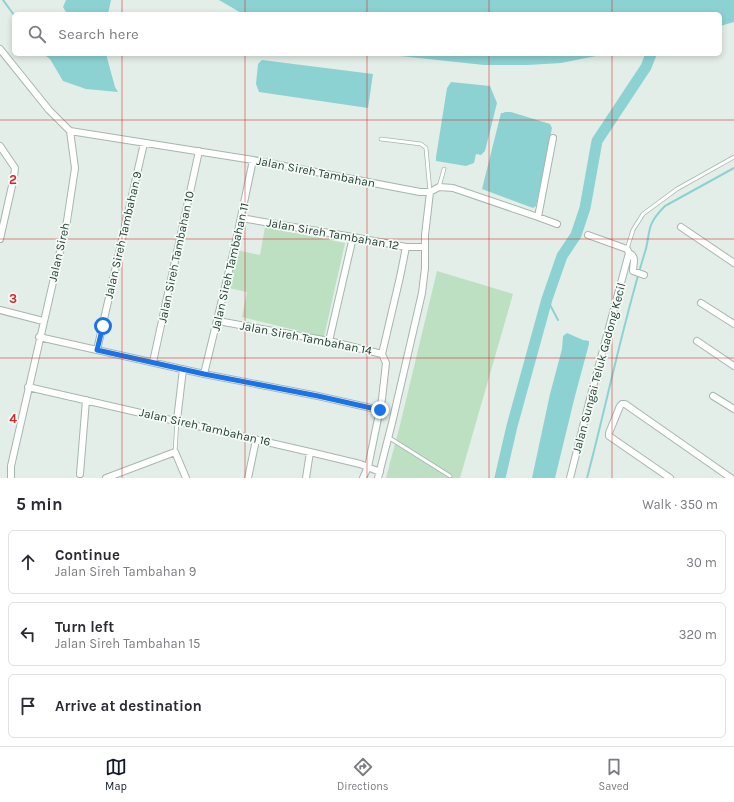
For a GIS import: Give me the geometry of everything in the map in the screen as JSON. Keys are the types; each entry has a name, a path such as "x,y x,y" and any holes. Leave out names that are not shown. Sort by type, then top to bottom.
{"street":[{"path":"0,49 49,110 70,131"},
{"name":"Jalan Sireh Tambahan","path":"70,131 253,160 420,192 430,192"},
{"name":"Jalan Sireh","path":"11,478 11,466 28,387 72,195 75,168 70,131"},
{"path":"538,217 553,138"},
{"name":"Jalan Sireh Tambahan 9","path":"97,350 144,143"},
{"path":"0,146 15,168 0,238"},
{"name":"Jalan Sireh Tambahan 10","path":"153,362 199,151"},
{"name":"Jalan Sireh Tambahan 11","path":"204,374 218,321 253,160"},
{"path":"379,475 422,293 430,192 439,187 453,188 557,224"},
{"name":"Jalan Sireh Tambahan 12","path":"241,218 406,247 425,247"},
{"path":"681,227 734,263"},
{"path":"588,235 634,256 633,271 644,275"},
{"path":"329,341 353,237"},
{"name":"Jalan Sireh Tambahan 14","path":"218,321 329,341 382,354 406,247"},
{"name":"Jalan Sungai Teluk Gadong Kecil","path":"570,478 628,253"},
{"path":"701,303 734,324"},
{"path":"0,310 43,321"},
{"path":"39,337 204,374 318,396 380,410"},
{"path":"697,341 734,366"},
{"path":"363,478 368,467 380,410 386,363 382,354"},
{"path":"177,420 183,369"},
{"name":"Jalan Sireh Tambahan 16","path":"28,387 177,420 310,452 368,467 379,475"},
{"path":"713,396 734,409"},
{"path":"80,474 86,400"},
{"path":"670,478 609,436 608,433 622,404 625,404 731,478"},
{"path":"248,478 256,440"},
{"path":"111,477 175,452 186,478"},
{"path":"306,478 310,452"}],"lane":[{"path":"381,139 421,144 426,148 430,192"},
{"path":"628,253 633,230 643,214 677,189 734,157"},
{"path":"439,187 444,169"},
{"path":"175,452 177,420"},
{"path":"388,437 450,476"}],"green space":[{"path":"265,227 345,243 324,337 242,317 247,292 229,288 237,250 260,255"},
{"path":"437,271 513,294 460,478 386,478 400,425"}],"water":[{"path":"66,0 111,0 108,12 66,12 63,7"},
{"path":"219,0 734,0 734,22 722,25 722,12 240,12"},
{"path":"46,56 107,56 115,87 118,92 86,89 63,81 50,59"},
{"path":"401,56 596,56 561,63 484,65"},
{"path":"262,60 373,74 368,108 259,92 256,84 258,64"},
{"path":"451,82 490,86 497,103 485,151 481,155 476,154 474,163 466,166 436,161 447,88"},
{"path":"511,112 550,124 552,128 536,206 533,208 482,189 501,113"},
{"path":"567,333 589,341 589,344 555,478 532,478 550,394 562,349 563,336"}],"waterway":[{"path":"3,0 12,12"},
{"path":"500,478 512,426 547,299 562,256 576,235 585,208 597,141 646,67 650,56"},
{"path":"587,478 652,222 665,206 734,168"},
{"path":"547,299 558,320"}],"route":[{"path":"103,326 97,350 204,374 318,396 380,410"}]}
